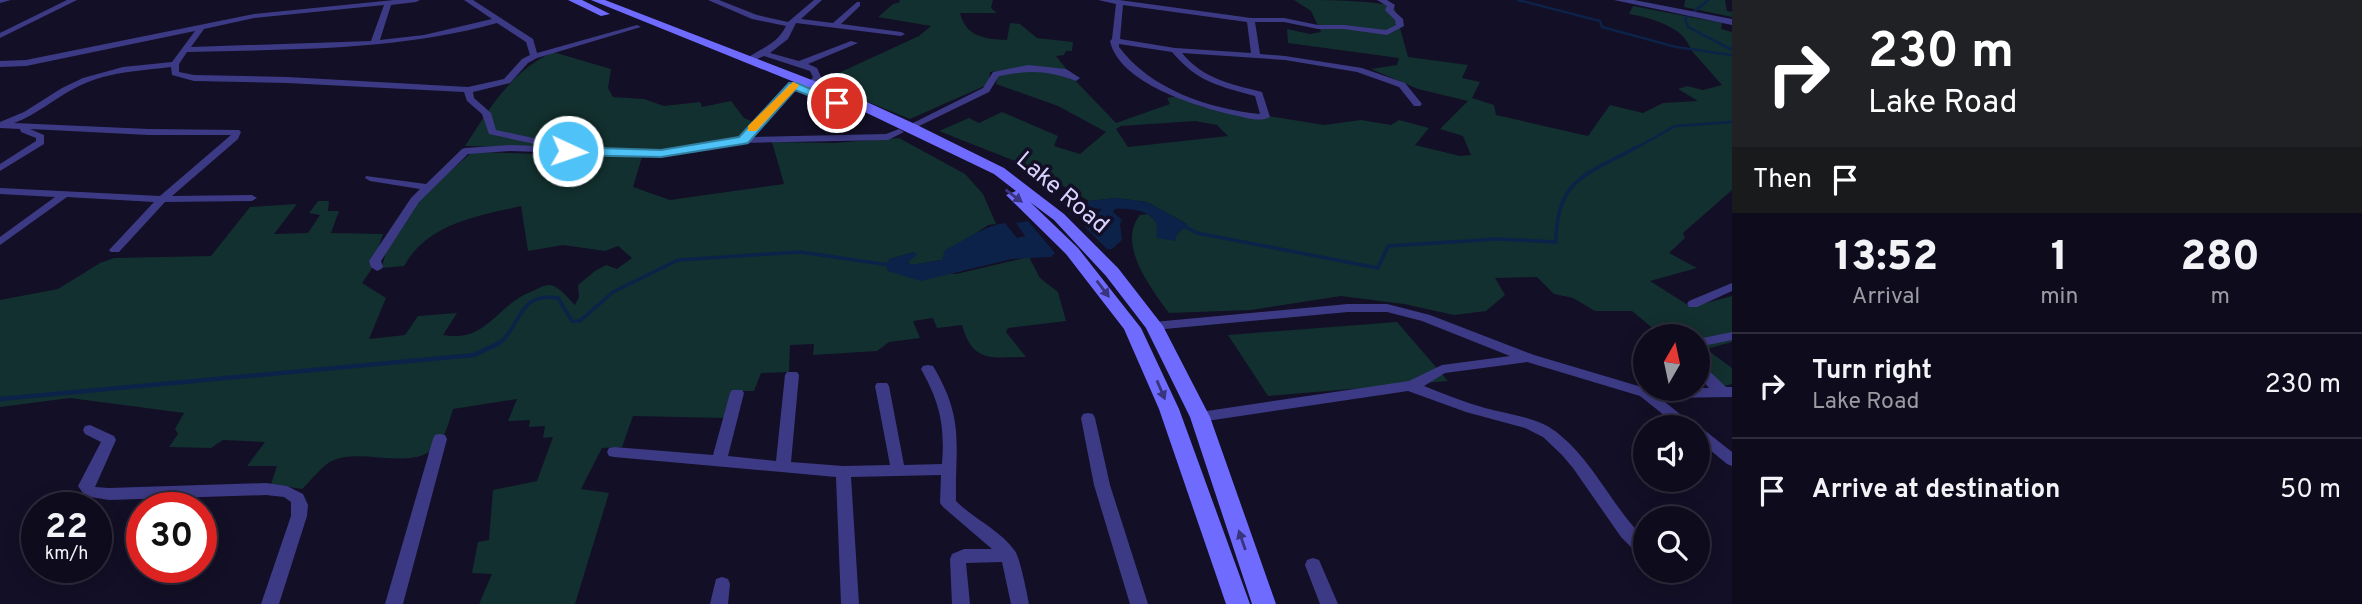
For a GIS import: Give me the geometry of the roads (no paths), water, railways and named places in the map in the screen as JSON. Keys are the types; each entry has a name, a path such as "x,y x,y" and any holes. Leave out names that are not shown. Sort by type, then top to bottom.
{"main road":[{"name":"Lake Road","path":"573,0 905,130"},
{"name":"Lake Road","path":"596,0 811,85 905,130 1050,218 1154,326 1200,417 1264,604"},
{"name":"Lake Road","path":"1083,251 1145,353 1169,409 1238,604"}],"street":[{"path":"0,1 8,0"},
{"path":"0,37 74,0"},
{"path":"0,64 26,63 202,26 416,0"},
{"path":"469,0 530,40 534,56"},
{"path":"712,0 755,17 901,34"},
{"path":"748,60 785,37 793,22 818,0"},
{"path":"1102,0 1251,20 1283,20 1318,27 1390,32 1400,26 1399,19 1389,10 1391,5 1381,0"},
{"path":"1619,0 1732,22"},
{"path":"284,14 286,1"},
{"path":"1119,3 1115,47 1123,58 1147,78 1178,96 1226,111 1265,117 1259,94 1206,79 1189,68 1175,50"},
{"path":"834,26 857,4"},
{"path":"375,42 388,5"},
{"path":"186,50 375,42 441,36 499,20"},
{"path":"1251,20 1256,56"},
{"path":"0,124 30,115 74,86 101,75 175,64 202,26"},
{"path":"175,64 176,73 194,78 468,90 508,81 525,61 534,56 637,27"},
{"path":"1114,41 1175,50 1256,56 1368,72 1406,87 1417,104"},
{"path":"800,64 854,43"},
{"path":"763,53 800,64 817,74 811,85"},
{"path":"377,267 375,261 383,245 403,215 428,187 469,149 661,153 743,140 888,137 986,90 992,84 994,75 1003,72 1024,68 1064,71 1076,78"},
{"path":"743,140 793,85"},
{"path":"468,90 470,99 486,113 492,132 568,151"},
{"path":"0,124 149,132 236,132 235,137 162,199 115,250"},
{"path":"0,168 41,142 41,137 14,126"},
{"path":"370,178 428,187"},
{"path":"0,191 162,199 252,198"},
{"path":"0,242 64,195"},
{"path":"1693,304 1732,287"},
{"path":"1154,326 1381,307 1426,318 1529,358 1633,389"},
{"path":"1710,341 1732,336"},
{"path":"1200,417 1409,386 1420,383 1442,369 1529,358"},
{"path":"928,369 938,385 949,413 952,432 948,503 1000,544 1009,555 1013,562 1020,604"},
{"path":"783,467 792,375"},
{"path":"1710,378 1728,393"},
{"path":"882,386 898,470"},
{"path":"1409,386 1524,423 1553,436 1565,448 1615,520 1633,538"},
{"path":"719,461 737,393"},
{"path":"1710,393 1728,393"},
{"path":"1655,401 1673,415"},
{"path":"1088,418 1101,485 1139,604"},
{"path":"90,430 109,440 88,482 87,490 90,492 109,494 266,489 287,492 298,498 299,516 270,604"},
{"path":"394,604 440,439"},
{"path":"1710,443 1732,460"},
{"path":"614,452 843,471 949,469"},
{"path":"843,471 850,604"},
{"path":"961,604 958,559 964,556 1009,555"},
{"path":"1313,565 1329,604"},
{"path":"719,604 722,584"}],"water":[{"path":"1116,198 1147,202 1187,224 1176,236 1176,241 1157,238 1157,226 1151,216 1133,210 1115,209 1113,212 1122,220 1122,240 1112,249 1107,249 1085,227 1102,209 1088,208 1074,216 1069,213 1089,201"},
{"path":"1028,221 1055,253 1051,257 1012,259 921,281 888,271 886,265 890,259 914,252 917,255 908,262 911,265 942,260 945,250 982,230 1005,223 1017,238 1025,236 1016,223"}],"waterway":[{"path":"1518,0 1600,21 1602,27 1676,47 1732,55"},
{"path":"1708,0 1685,19 1688,27 1732,50"},
{"path":"1634,149 1675,126 1732,122"},
{"path":"1182,225 1197,233 1378,268 1388,246 1498,239 1556,242 1557,221 1569,191 1590,172 1637,147"},
{"path":"499,343 512,329 521,312 534,300 558,298 572,321 580,321 613,292 678,260 800,252 889,265"},
{"path":"0,399 474,355 499,343"}]}
